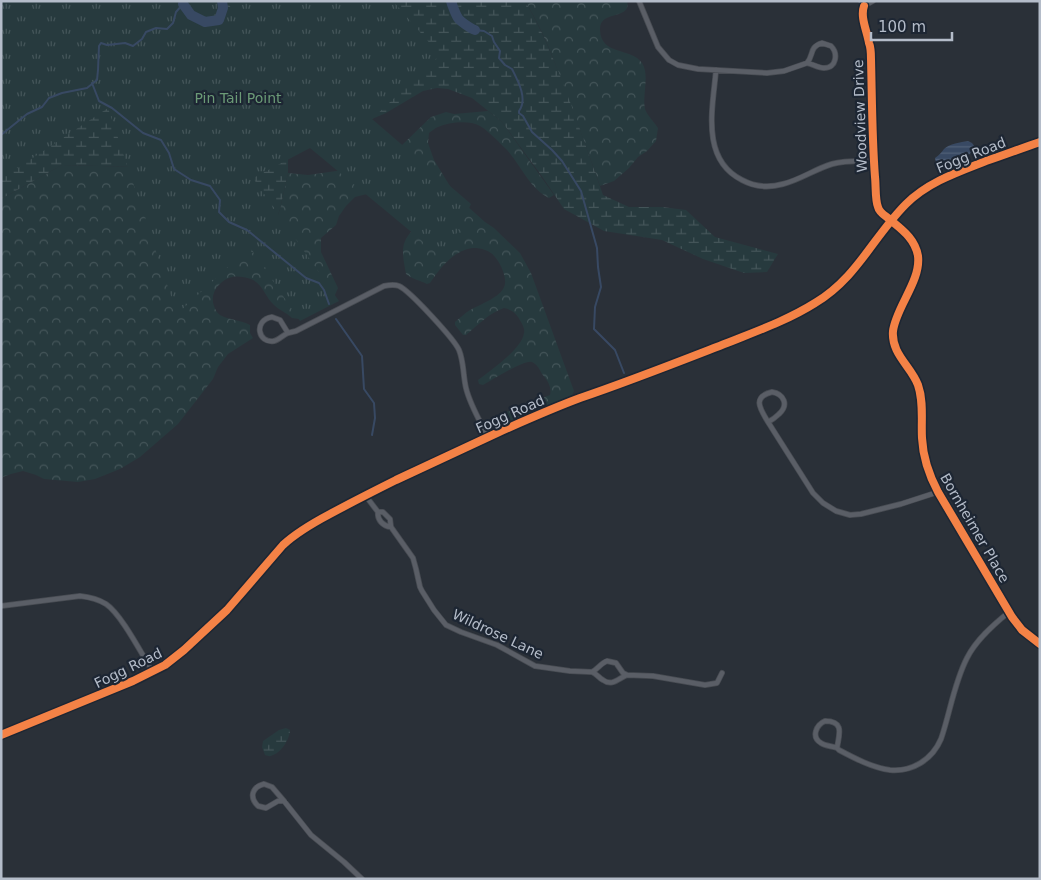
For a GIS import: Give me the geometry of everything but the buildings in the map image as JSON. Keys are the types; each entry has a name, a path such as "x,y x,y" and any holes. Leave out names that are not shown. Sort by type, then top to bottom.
{"street":[{"path":"639,1 658,47 669,60 678,65 716,70 773,72 807,63 821,68 828,67 835,60 833,47 824,43 818,45 813,50 807,63"},
{"name":"Woodview Drive","path":"873,1 862,4 862,13 871,59 877,205 879,210 892,221"},
{"path":"716,70 712,124 714,144 718,156 725,167 742,180 756,185 773,186 787,183 832,164 874,161"},
{"name":"Fogg Road","path":"1,736 110,692 153,672 175,658 236,600 277,551 306,527 365,495 488,437 561,406 646,375 768,326 807,308 830,293 848,277 892,221 911,200 924,190 940,180 961,171 1040,142"},
{"name":"Bornheimer Place","path":"892,221 908,236 917,254 917,270 895,324 893,336 899,355 918,387 921,400 923,452 930,477 1009,612 1022,630 1040,644"},
{"path":"288,332 282,322 275,317 266,318 260,326 261,335 264,338 276,340 288,332 296,330 384,286 393,285 400,287 418,301 458,347 467,392 488,437"},
{"path":"768,422 779,415 784,406 783,398 774,392 764,394 759,403 760,409 768,422 813,493 825,505 836,511 850,515 861,514 938,492"},
{"name":"Wildrose Lane","path":"365,495 378,512 377,516 383,525 391,527"},
{"name":"Wildrose Lane","path":"378,512 382,512 390,519 391,527 413,558 422,591 434,610 449,627 497,645 535,666 592,672 597,674 602,680 610,682 616,682 628,676 653,676 705,685 717,683 722,673"},
{"path":"1,606 71,596 97,600 109,607 118,616 153,672"},
{"path":"837,748 840,734 838,726 831,721 822,722 816,730 816,736 822,744 837,748 860,760 882,768 890,770 909,768 927,758 934,752 941,740 959,678 967,658 982,637 1009,612"},
{"name":"Wildrose Lane","path":"592,672 602,663 610,661 616,663 623,673 628,676"},
{"path":"284,801 278,801 269,808 262,808 254,803 253,794 258,786 264,784 274,788 311,836 362,879"}],"green space":[{"name":"Pin Tail Point","path":"1,1 393,1 440,55 372,119 471,204 444,259 310,148 253,178 339,301 300,321 250,247 177,314 108,108 1,179","holes":["228,2 231,11 227,10 225,20 206,22"]},
{"path":"25,1 525,1 556,64 603,195 629,207 662,207 686,210 715,237 778,254 767,272 744,273 703,259 662,240 604,231 564,209 502,122 472,98 448,89 437,88 423,91 372,119 288,148 288,173 280,209 272,232 255,252 244,254 228,249 138,167 62,165 1,199 1,16"},
{"path":"525,1 627,1 625,11 604,19 600,30 605,44 637,58 642,63 646,79 645,109 658,128 656,141 614,181 600,186 551,53"},
{"path":"488,111 502,122 554,195 549,198 537,190 508,151 487,131 476,124 459,122 438,127 429,133 428,143 434,160 456,196 520,253 531,273 574,391 572,395 508,422 501,423 497,418 501,414 550,395 550,386 537,366 532,362 516,367 483,385 479,384 478,380 518,346 524,332 518,317 512,311 504,308 493,313 466,335 463,335 455,325 455,322 470,310 501,292 505,286 505,277 500,264 491,253 483,249 467,249 449,260 430,283 427,284 410,277 406,274 403,251 405,241 412,231 367,194 355,197 339,216 336,225 321,238 321,252 338,288 334,297 299,319 292,318 276,307 261,287 251,279 232,277 220,284 213,296 216,311 224,317 250,325 250,333 253,338 228,354 218,367 213,379 178,424 140,457 120,469 95,479 78,482 44,479 23,471 3,477 1,480 1,199 62,165 138,167 272,232 280,209 288,173 308,175 357,168 401,146 431,117 446,112 454,114"},
{"path":"286,728 290,730 290,733 282,748 272,756 265,755 262,747 263,741 279,730"}],"water":[{"path":"968,141 975,147 964,158 949,164 938,165 936,163 935,158 946,147"}],"waterway":[{"path":"183,4 191,15 205,22 219,20 223,8 222,1"},
{"path":"451,1 458,18 475,30"},
{"path":"1,135 27,114 42,107 49,98 62,93 87,88 97,80 99,46 101,43 107,45 125,43 133,46 142,39 146,32 156,28 167,29 173,23 176,12 183,4"},
{"path":"475,30 484,31 492,36 500,51 499,58 512,69 519,84 523,101 519,113 523,116 532,132 562,161 581,191 597,248 601,287 595,307 594,329 615,350 624,373"},
{"path":"92,83 99,101 112,108 143,133 161,140 169,153 174,169 191,180 210,186 220,200 219,212 229,222 247,230 306,278 319,283 324,290 329,304"},
{"path":"336,319 362,356 364,389 374,403 375,418 372,435"}],"cycle path":[{"path":"864,6 863,19 871,53 873,148 877,204 881,212 911,239 918,256 916,275 895,322 893,339 898,353 915,378 920,391 925,459 938,492 1012,617 1022,630 1040,644"},
{"path":"1,735 133,681 165,665 227,610 283,545 317,521 396,480 529,419 727,343 794,315 830,293 842,282 894,217 915,196 944,178 1040,142"}]}
